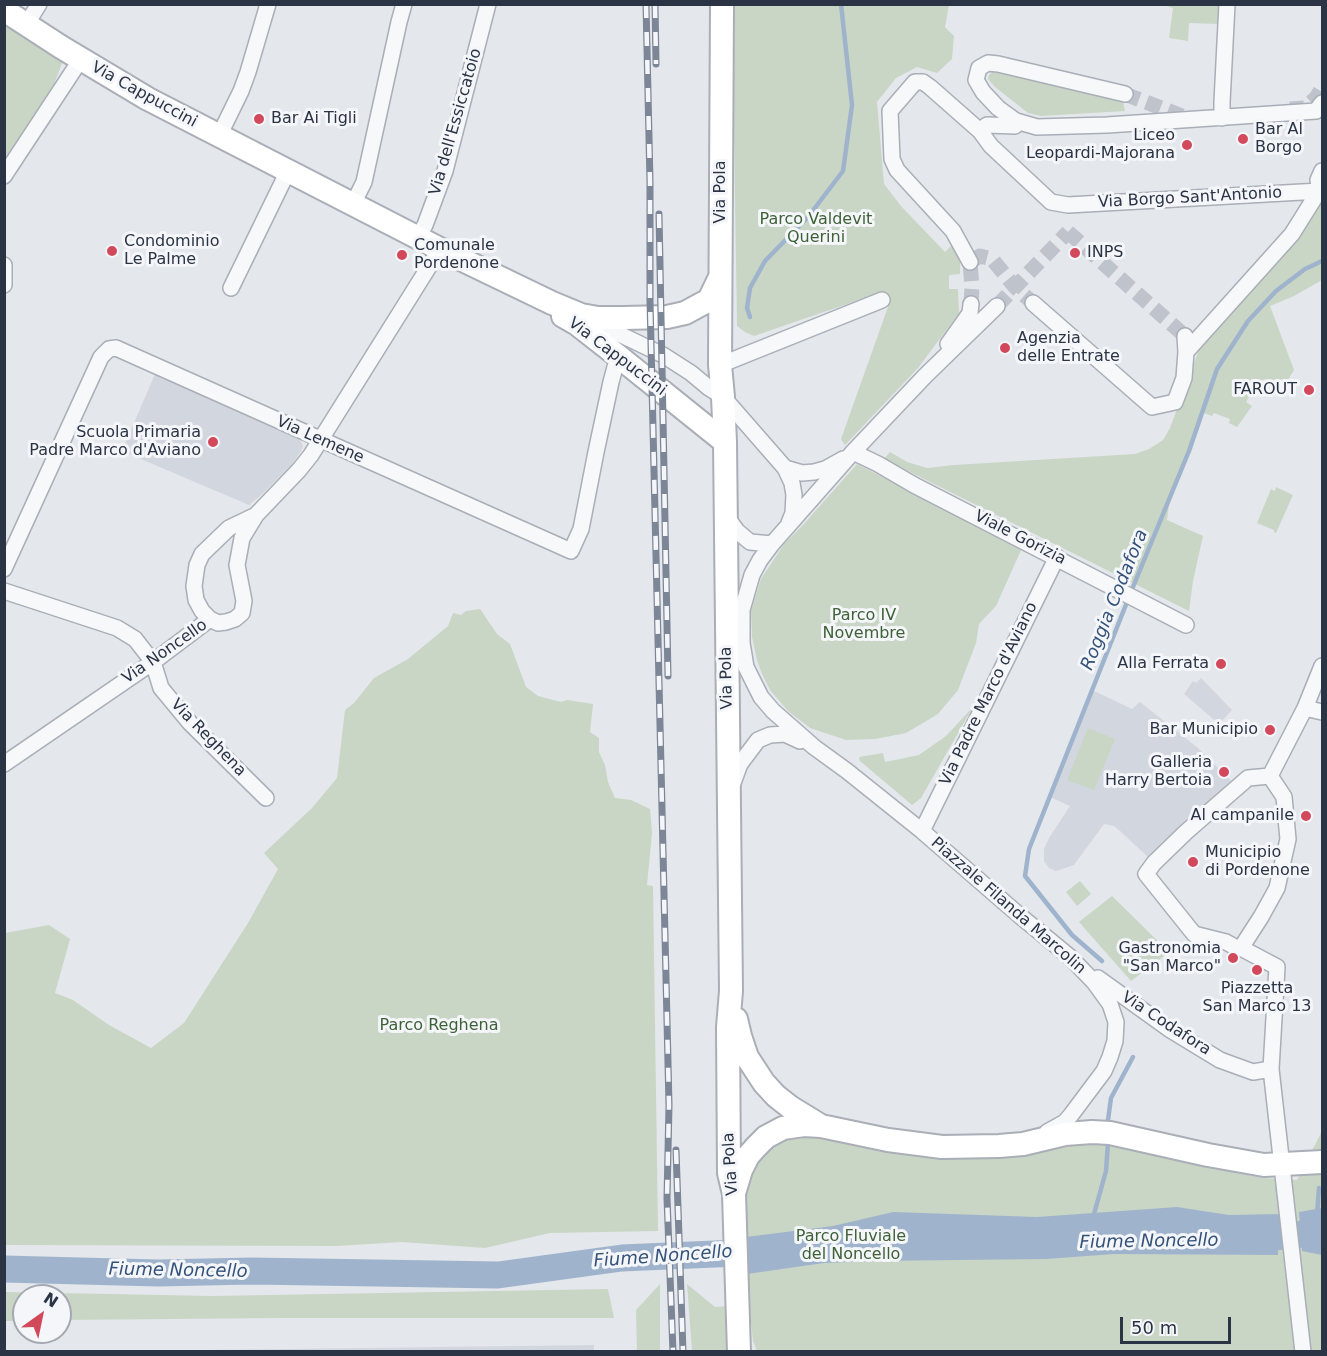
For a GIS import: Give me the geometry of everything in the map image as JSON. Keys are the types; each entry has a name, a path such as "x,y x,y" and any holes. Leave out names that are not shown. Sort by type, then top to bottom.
{"main road":[{"name":"Via Pola","path":"722,4 720,365 725,442 726,515 731,991 728,1027 729,1173 734,1204 739,1344"},
{"name":"Via Cappuccini","path":"4,10 148,99 440,249 581,315 598,318 624,318 668,317 685,314 708,300 721,276"},
{"name":"Via Cappuccini","path":"505,280 577,324 725,442"},
{"path":"731,991 740,1036 747,1057 755,1070 776,1096 821,1126"},
{"path":"734,1204 741,1170 748,1156 766,1137 783,1128 804,1125 942,1147 990,1147 1023,1144 1065,1134 1102,1133 1264,1165 1323,1162"}],"street":[{"path":"26,24 39,4"},
{"path":"219,136 248,72 268,4"},
{"path":"353,204 364,182 404,4"},
{"name":"Via dell'Essiccatoio","path":"418,237 425,225 445,171 488,4"},
{"path":"1222,118 1227,4"},
{"path":"4,176 81,59"},
{"path":"1125,94 988,63 979,68 976,80 983,92 998,108 1016,121 1037,127 1107,125 1316,111 1323,103"},
{"path":"970,262 953,231 897,170 892,159 890,111 915,82 923,82 980,131 987,125 1015,126"},
{"name":"Via Borgo Sant'Antonio","path":"980,131 991,146 1051,202 1068,212 1321,189"},
{"path":"231,288 288,171"},
{"path":"1186,352 1292,234 1321,189 1318,180 1323,171"},
{"name":"Via Noncello","path":"4,764 153,662 210,619 226,622 242,613 244,601 237,565 242,538 255,514 299,470 321,440 440,249"},
{"path":"4,265 4,285"},
{"path":"720,365 882,300"},
{"path":"1034,303 1152,407 1175,402 1184,378 1185,336"},
{"path":"925,376 970,313 971,304"},
{"path":"785,468 802,473 814,472 836,464 853,452 994,306"},
{"name":"Via Cappuccini","path":"581,315 663,355 691,373 723,397 785,468"},
{"name":"Via Lemene","path":"4,569 101,357 110,349 116,348 571,551 581,529 618,356"},
{"name":"Piazzale Filanda Marcolin","path":"853,452 772,544 752,575 742,610 742,643 746,667 761,697 773,711 814,747 922,831 1070,957 1094,982 1110,1004 1116,1022 1115,1041 1104,1071 1071,1115 1057,1127 1023,1144"},
{"name":"Viale Gorizia","path":"853,452 1186,625"},
{"path":"785,468 792,483 794,495 787,528"},
{"path":"210,619 196,600 194,586 197,565 202,554 222,535 255,514"},
{"path":"726,515 736,531 750,542 772,544"},
{"name":"Via Padre Marco d'Aviano","path":"922,831 1057,557"},
{"name":"Via Reghena","path":"4,591 117,628 135,639 153,662 161,688 190,723 266,798"},
{"path":"1270,776 1306,706 1323,666"},
{"path":"1306,706 1323,712"},
{"name":"Piazzale Filanda Marcolin","path":"729,800 740,764 758,740 770,735 785,734 814,747"},
{"path":"1270,776 1248,778 1186,832 1146,874 1194,934 1242,948 1277,967 1271,1070 1303,1352"},
{"path":"1242,948 1277,888 1288,839 1284,797 1270,776"},
{"name":"Via Codafora","path":"1070,957 1169,1029 1220,1060 1253,1072 1271,1070"}],"shaded area":[{"name":"Scuola Primaria Padre Marco d'Aviano","path":"155,374 299,438 303,446 301,451 292,464 249,505 122,451"},
{"path":"1201,678 1232,710 1219,724 1184,694 1193,681 1196,683"},
{"path":"1092,690 1132,709 1140,702 1198,748 1232,782 1162,843 1149,858 1114,826 1104,824 1074,865 1056,871 1049,868 1044,861 1044,849 1070,806 1050,797"},
{"path":"594,1345 594,1352 138,1351 365,1348"}],"green space":[{"name":"Parco Valdevit Querini","path":"732,5 949,5 945,27 954,36 952,59 937,73 917,67 896,78 877,102 884,184 901,206 945,252 954,243 960,255 960,274 949,275 949,289 958,289 959,313 918,368 845,445 841,439 888,307 882,292 754,336 737,326"},
{"path":"1163,5 1219,5 1218,24 1189,23 1188,41 1169,38 1173,8"},
{"path":"5,16 65,55 52,90 5,164"},
{"path":"993,71 1123,101 1125,111 1041,116 1028,113 988,79"},
{"path":"1322,196 1322,280 1270,306 1294,370 1283,388 1265,379 1257,382 1246,402 1252,406 1237,427 1229,423 1230,419 1214,413 1212,416 1204,413 1169,505 1167,520 1203,536 1189,611 884,459 890,452 907,462 927,468 1135,454 1149,449 1163,440 1170,428 1199,350 1212,330"},
{"name":"Parco IV Novembre","path":"857,464 1022,548 996,606 979,624 976,643 958,690 938,714 906,733 875,739 846,740 810,728 788,711 770,690 757,660 752,637 751,611 761,579 784,544"},
{"path":"1276,487 1293,495 1276,533 1257,523 1271,489 1275,491"},
{"name":"Parco Reghena","path":"480,609 497,634 510,644 526,687 538,696 561,702 567,700 593,704 590,732 599,738 599,752 615,798 631,800 650,809 652,833 647,885 653,886 658,1231 550,1233 485,1248 402,1242 337,1246 5,1245 5,933 49,925 70,939 55,993 73,1000 109,1025 151,1048 184,1023 248,923 278,869 264,853 312,808 337,778 345,710 354,703 374,678 408,659 448,626 453,613 461,615 466,611"},
{"path":"973,707 921,798 912,805 860,761 859,757 883,753 885,762 919,755 946,736"},
{"path":"1088,728 1115,739 1094,790 1067,780"},
{"path":"1080,881 1091,894 1077,906 1066,892"},
{"path":"1112,896 1169,952 1131,981 1079,922"},
{"name":"Parco Fluviale del Noncello","path":"1322,1131 1322,1351 757,1351 753,1341 748,1294 745,1196 747,1177 770,1143 791,1135 1078,1141 1262,1178 1297,1180"},
{"path":"660,1284 660,1351 637,1351 636,1310"},
{"path":"687,1284 715,1307 728,1306 730,1351 692,1351"},
{"path":"608,1289 614,1318 72,1320 72,1293 213,1296"},
{"path":"5,1292 12,1292 12,1321 5,1321"}],"water":[{"path":"1177,1207 1229,1215 1280,1214 1278,1255 1114,1254 1046,1259 869,1261 824,1263 747,1274 746,1237 833,1226 893,1212 1037,1217"},
{"path":"1322,1208 1322,1255 1302,1251 1299,1212"}],"waterway":[{"path":"750,317 747,308 750,288 765,261 808,217 843,171 852,105 841,4"},
{"name":"Roggia Codafora","path":"1102,961 1072,935 1025,876 1029,849 1189,451 1217,369 1248,321 1276,291 1305,269 1322,261"},
{"name":"Roggia Codafora","path":"1108,1120 1111,1098 1133,1057"},
{"name":"Roggia Codafora","path":"1094,1219 1106,1171 1108,1143"},
{"path":"1317,1215 1319,1188"},
{"name":"Fiume Noncello","path":"1243,1240 1322,1234"},
{"name":"Fiume Noncello","path":"4,1269 158,1273 252,1271 498,1275 622,1258 761,1252"}],"tunnel":[{"path":"1290,109 1304,108 1316,98 1322,88"},
{"path":"1125,94 1182,116"},
{"path":"1068,232 1185,336"},
{"path":"997,306 1068,232"},
{"path":"971,304 970,262 980,256 992,259 1015,287 1033,303"}],"railway":[{"path":"646,4 650,301 669,1105 667,1198 673,1352"},
{"path":"655,4 656,64"},
{"path":"659,214 668,676"},
{"path":"676,1150 683,1352"}],"place":[{"name":"Bar Ai Tigli","path":"259,119"},
{"name":"Bar Al Borgo","path":"1243,139"},
{"name":"Liceo Leopardi-Majorana","path":"1187,145"},
{"name":"Condominio Le Palme","path":"112,251"},
{"name":"INPS","path":"1075,253"},
{"name":"Comunale Pordenone","path":"402,255"},
{"name":"Agenzia delle Entrate","path":"1005,348"},
{"name":"FAROUT","path":"1309,390"},
{"name":"Scuola Primaria Padre Marco d'Aviano","path":"213,442"},
{"name":"Alla Ferrata","path":"1221,664"},
{"name":"Bar Municipio","path":"1270,730"},
{"name":"Galleria Harry Bertoia","path":"1224,772"},
{"name":"Al campanile","path":"1306,816"},
{"name":"Municipio di Pordenone","path":"1193,862"},
{"name":"Gastronomia \"San Marco\"","path":"1233,958"},
{"name":"Piazzetta San Marco 13","path":"1257,970"}]}
